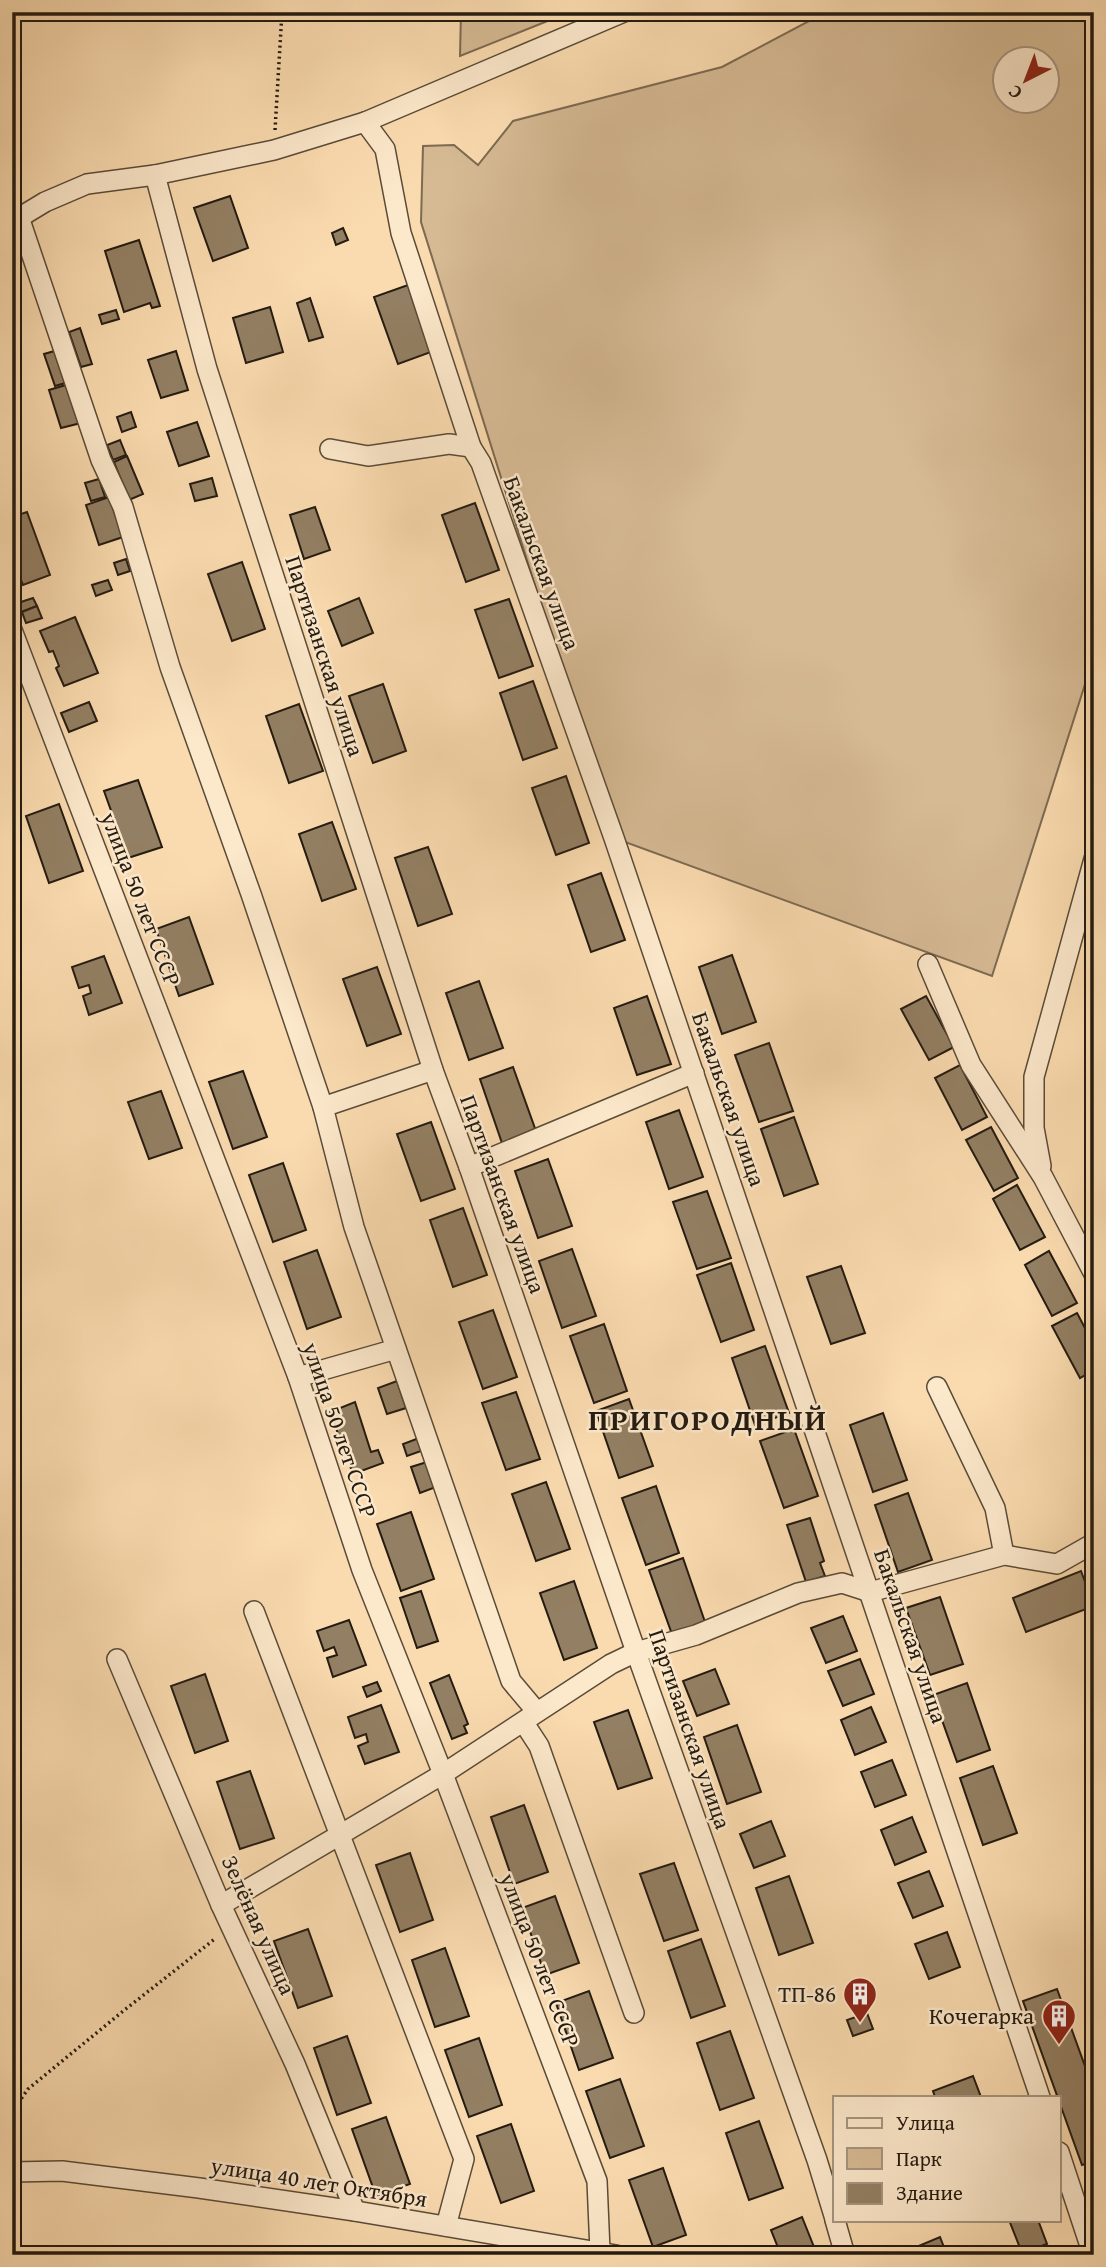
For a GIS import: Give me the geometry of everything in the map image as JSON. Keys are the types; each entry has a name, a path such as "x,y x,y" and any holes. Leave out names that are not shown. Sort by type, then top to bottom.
{"street":[{"path":"624,12 365,122 274,150 155,175 88,184 45,202 15,220 101,460 123,507 170,667 323,1107 354,1227 511,1681 531,1717 634,2013"},
{"name":"Бакальская улица","path":"365,122 385,149 401,233 471,447 481,463 614,838 1040,2096"},
{"name":"Партизанская улица","path":"155,175 207,369 433,1070 812,2147 833,2214"},
{"path":"330,449 368,456 449,444 471,447"},
{"name":"улица 50 лет СССР","path":"12,629 298,1377 362,1570 443,1774 597,2181 608,2253"},
{"path":"1043,1177 1034,1128 1034,1077 1094,859"},
{"path":"928,964 971,1065 1043,1177 1094,1274"},
{"path":"323,1107 433,1070"},
{"path":"469,1167 694,1073"},
{"path":"298,1377 396,1349"},
{"path":"937,1387 995,1508 1004,1555"},
{"path":"221,1905 443,1774 611,1664 636,1652 696,1635 798,1593 842,1583 870,1592 1004,1555 1057,1564 1094,1543"},
{"path":"254,1611 464,2159 446,2226"},
{"name":"Зелёная улица","path":"117,1659 221,1905 295,2064 355,2211"},
{"path":"1060,2155 1093,2255"},
{"name":"улица 40 лет Октября","path":"12,2172 62,2171 355,2211 608,2253"},
{"name":"Партизанская улица","path":"836,2222 845,2255"}],"path":[{"path":"274,150 282,12"},
{"path":"12,2112 28,2089 121,2012 212,1942 230,1924"}],"green space":[{"path":"461,12 570,12 460,56"},
{"path":"826,12 1094,12 1094,656 992,976 614,838 421,222 423,146 454,145 478,165 513,121 722,67"}],"building":[{"path":"230,196 248,248 213,261 194,208"},
{"path":"343,228 348,240 336,245 332,233"},
{"path":"139,240 160,306 152,308 150,303 124,312 105,251"},
{"path":"408,285 431,352 398,364 374,297"},
{"path":"310,298 323,337 309,341 297,303"},
{"path":"270,307 283,352 246,363 233,318"},
{"path":"116,310 119,319 102,324 99,315"},
{"path":"80,328 92,364 81,367 69,332"},
{"path":"58,350 69,382 55,386 44,354"},
{"path":"176,351 188,390 161,398 148,360"},
{"path":"69,384 81,423 61,428 49,390"},
{"path":"131,412 136,427 122,432 117,417"},
{"path":"197,422 209,456 179,466 167,432"},
{"path":"120,440 126,455 113,460 107,445"},
{"path":"127,456 143,494 129,500 114,462"},
{"path":"212,478 217,496 195,501 190,484"},
{"path":"99,479 105,497 91,501 85,483"},
{"path":"109,497 123,537 99,545 86,505"},
{"path":"475,503 499,570 466,582 442,515"},
{"path":"315,507 330,550 304,559 290,515"},
{"path":"27,512 50,575 23,585 12,557 12,517"},
{"path":"126,559 130,571 118,575 114,563"},
{"path":"242,562 265,629 232,641 208,574"},
{"path":"108,580 112,590 96,596 92,585"},
{"path":"33,598 37,606 21,612 18,603"},
{"path":"359,598 373,633 342,646 328,611"},
{"path":"509,599 533,666 499,678 475,610"},
{"path":"37,606 42,618 26,623 22,612"},
{"path":"75,617 98,673 64,686 56,668 59,666 53,651 49,652 40,631"},
{"path":"533,681 557,748 523,760 500,693"},
{"path":"383,684 406,751 373,763 349,696"},
{"path":"89,702 97,721 69,732 61,713"},
{"path":"299,704 323,771 289,783 266,716"},
{"path":"566,776 589,843 556,855 532,788"},
{"path":"138,780 162,847 128,858 104,791"},
{"path":"59,804 83,871 49,883 26,816"},
{"path":"332,822 356,889 322,901 299,834"},
{"path":"428,847 452,914 418,926 395,858"},
{"path":"601,873 625,940 591,952 568,885"},
{"path":"189,917 213,984 179,996 156,929"},
{"path":"732,955 756,1022 722,1034 699,967"},
{"path":"104,956 122,1003 89,1015 83,996 91,993 89,985 79,988 72,967"},
{"path":"377,967 401,1034 367,1046 343,979"},
{"path":"479,981 503,1048 469,1060 446,993"},
{"path":"647,996 671,1064 637,1075 614,1008"},
{"path":"926,996 954,1047 929,1060 901,1009"},
{"path":"769,1043 793,1111 759,1122 735,1055"},
{"path":"960,1065 987,1117 962,1130 935,1078"},
{"path":"513,1067 537,1134 503,1146 480,1079"},
{"path":"243,1071 267,1137 233,1149 209,1082"},
{"path":"161,1091 182,1148 149,1159 128,1102"},
{"path":"679,1110 703,1177 669,1189 646,1122"},
{"path":"794,1117 818,1184 784,1196 761,1129"},
{"path":"431,1122 455,1189 421,1201 397,1134"},
{"path":"991,1127 1018,1178 994,1191 966,1140"},
{"path":"548,1159 572,1226 538,1238 515,1171"},
{"path":"283,1163 306,1230 273,1242 249,1175"},
{"path":"1017,1185 1045,1237 1020,1250 993,1199"},
{"path":"707,1191 731,1258 697,1269 673,1202"},
{"path":"463,1208 487,1275 453,1287 430,1220"},
{"path":"572,1249 596,1316 562,1328 539,1261"},
{"path":"317,1250 341,1317 307,1329 284,1262"},
{"path":"1049,1251 1077,1303 1052,1316 1025,1265"},
{"path":"731,1263 754,1330 721,1342 697,1275"},
{"path":"841,1266 865,1333 831,1344 807,1277"},
{"path":"493,1310 517,1377 483,1389 459,1322"},
{"path":"1077,1313 1094,1345 1094,1370 1080,1378 1052,1326"},
{"path":"604,1324 627,1391 594,1403 570,1336"},
{"path":"765,1346 789,1413 755,1425 732,1358"},
{"path":"397,1381 406,1408 387,1414 378,1388"},
{"path":"1094,1385 1094,1404 1086,1389"},
{"path":"516,1392 540,1459 506,1470 482,1403"},
{"path":"629,1399 653,1466 619,1478 596,1411"},
{"path":"355,1402 371,1452 378,1450 383,1463 353,1474 330,1412"},
{"path":"883,1413 907,1480 873,1492 850,1425"},
{"path":"794,1429 818,1496 784,1508 760,1441"},
{"path":"419,1438 424,1450 407,1456 403,1444"},
{"path":"427,1462 436,1487 420,1493 411,1467"},
{"path":"546,1482 570,1549 536,1561 512,1494"},
{"path":"656,1486 679,1553 646,1565 622,1498"},
{"path":"908,1493 932,1560 898,1572 875,1505"},
{"path":"411,1512 434,1579 401,1591 377,1524"},
{"path":"810,1518 824,1561 820,1563 825,1576 806,1582 787,1525"},
{"path":"683,1558 706,1625 673,1637 649,1570"},
{"path":"1081,1571 1094,1606 1026,1632 1013,1598"},
{"path":"574,1581 597,1648 564,1660 540,1593"},
{"path":"421,1591 438,1641 417,1648 400,1598"},
{"path":"940,1597 963,1664 930,1675 906,1608"},
{"path":"843,1616 857,1651 826,1663 811,1628"},
{"path":"349,1620 366,1665 333,1677 327,1658 337,1655 334,1647 324,1651 317,1631"},
{"path":"860,1659 874,1694 843,1706 828,1671"},
{"path":"715,1669 729,1704 697,1716 683,1681"},
{"path":"205,1674 228,1741 195,1753 171,1686"},
{"path":"449,1675 468,1724 464,1726 467,1733 452,1739 430,1683"},
{"path":"377,1682 381,1691 367,1697 363,1687"},
{"path":"967,1683 990,1750 957,1762 933,1695"},
{"path":"381,1705 399,1752 365,1764 358,1746 368,1742 366,1734 355,1738 348,1717"},
{"path":"871,1707 886,1742 855,1755 841,1720"},
{"path":"628,1710 652,1778 618,1789 594,1722"},
{"path":"737,1725 761,1792 727,1804 704,1737"},
{"path":"892,1760 906,1795 875,1807 861,1772"},
{"path":"993,1766 1017,1833 983,1845 960,1778"},
{"path":"250,1771 274,1838 240,1849 217,1782"},
{"path":"524,1805 548,1872 514,1884 491,1817"},
{"path":"912,1817 926,1852 895,1865 881,1830"},
{"path":"771,1821 785,1856 754,1868 740,1834"},
{"path":"410,1853 433,1920 400,1932 376,1865"},
{"path":"674,1863 698,1930 664,1941 640,1874"},
{"path":"929,1871 943,1906 913,1918 898,1883"},
{"path":"789,1876 813,1943 779,1955 756,1888"},
{"path":"555,1896 579,1963 545,1975 522,1908"},
{"path":"308,1929 332,1996 298,2008 274,1941"},
{"path":"947,1932 960,1967 929,1979 915,1944"},
{"path":"701,1939 725,2006 691,2018 668,1951"},
{"path":"445,1948 469,2016 435,2027 412,1960"},
{"name":"Кочегарка","path":"1057,1989 1094,2091 1094,2161 1082,2165 1060,2104 1060,2096 1057,2096 1023,2001"},
{"path":"589,1991 613,2058 579,2070 556,2003"},
{"name":"ТП-86","path":"867,2013 873,2029 853,2036 847,2020"},
{"path":"730,2031 754,2098 720,2110 697,2043"},
{"path":"347,2036 371,2103 337,2115 314,2048"},
{"path":"479,2038 502,2105 469,2117 445,2050"},
{"path":"973,2076 981,2096 935,2096 933,2091"},
{"path":"620,2079 644,2146 610,2158 586,2091"},
{"path":"386,2117 410,2184 376,2196 352,2129"},
{"path":"759,2121 783,2188 749,2200 726,2133"},
{"path":"511,2124 534,2191 501,2203 477,2136"},
{"path":"663,2168 686,2235 653,2247 629,2180"},
{"path":"802,2217 816,2252 810,2255 781,2255 771,2230"},
{"path":"1010,2222 1039,2222 1047,2244 1022,2253"},
{"path":"940,2237 947,2255 911,2255 909,2250"}],"place":[{"name":"ТП-86","path":"860,2024"},
{"name":"Кочегарка","path":"1059,2046"}],"district":[{"name":"ПРИГОРОДНЫЙ","path":"708,1420"}]}
